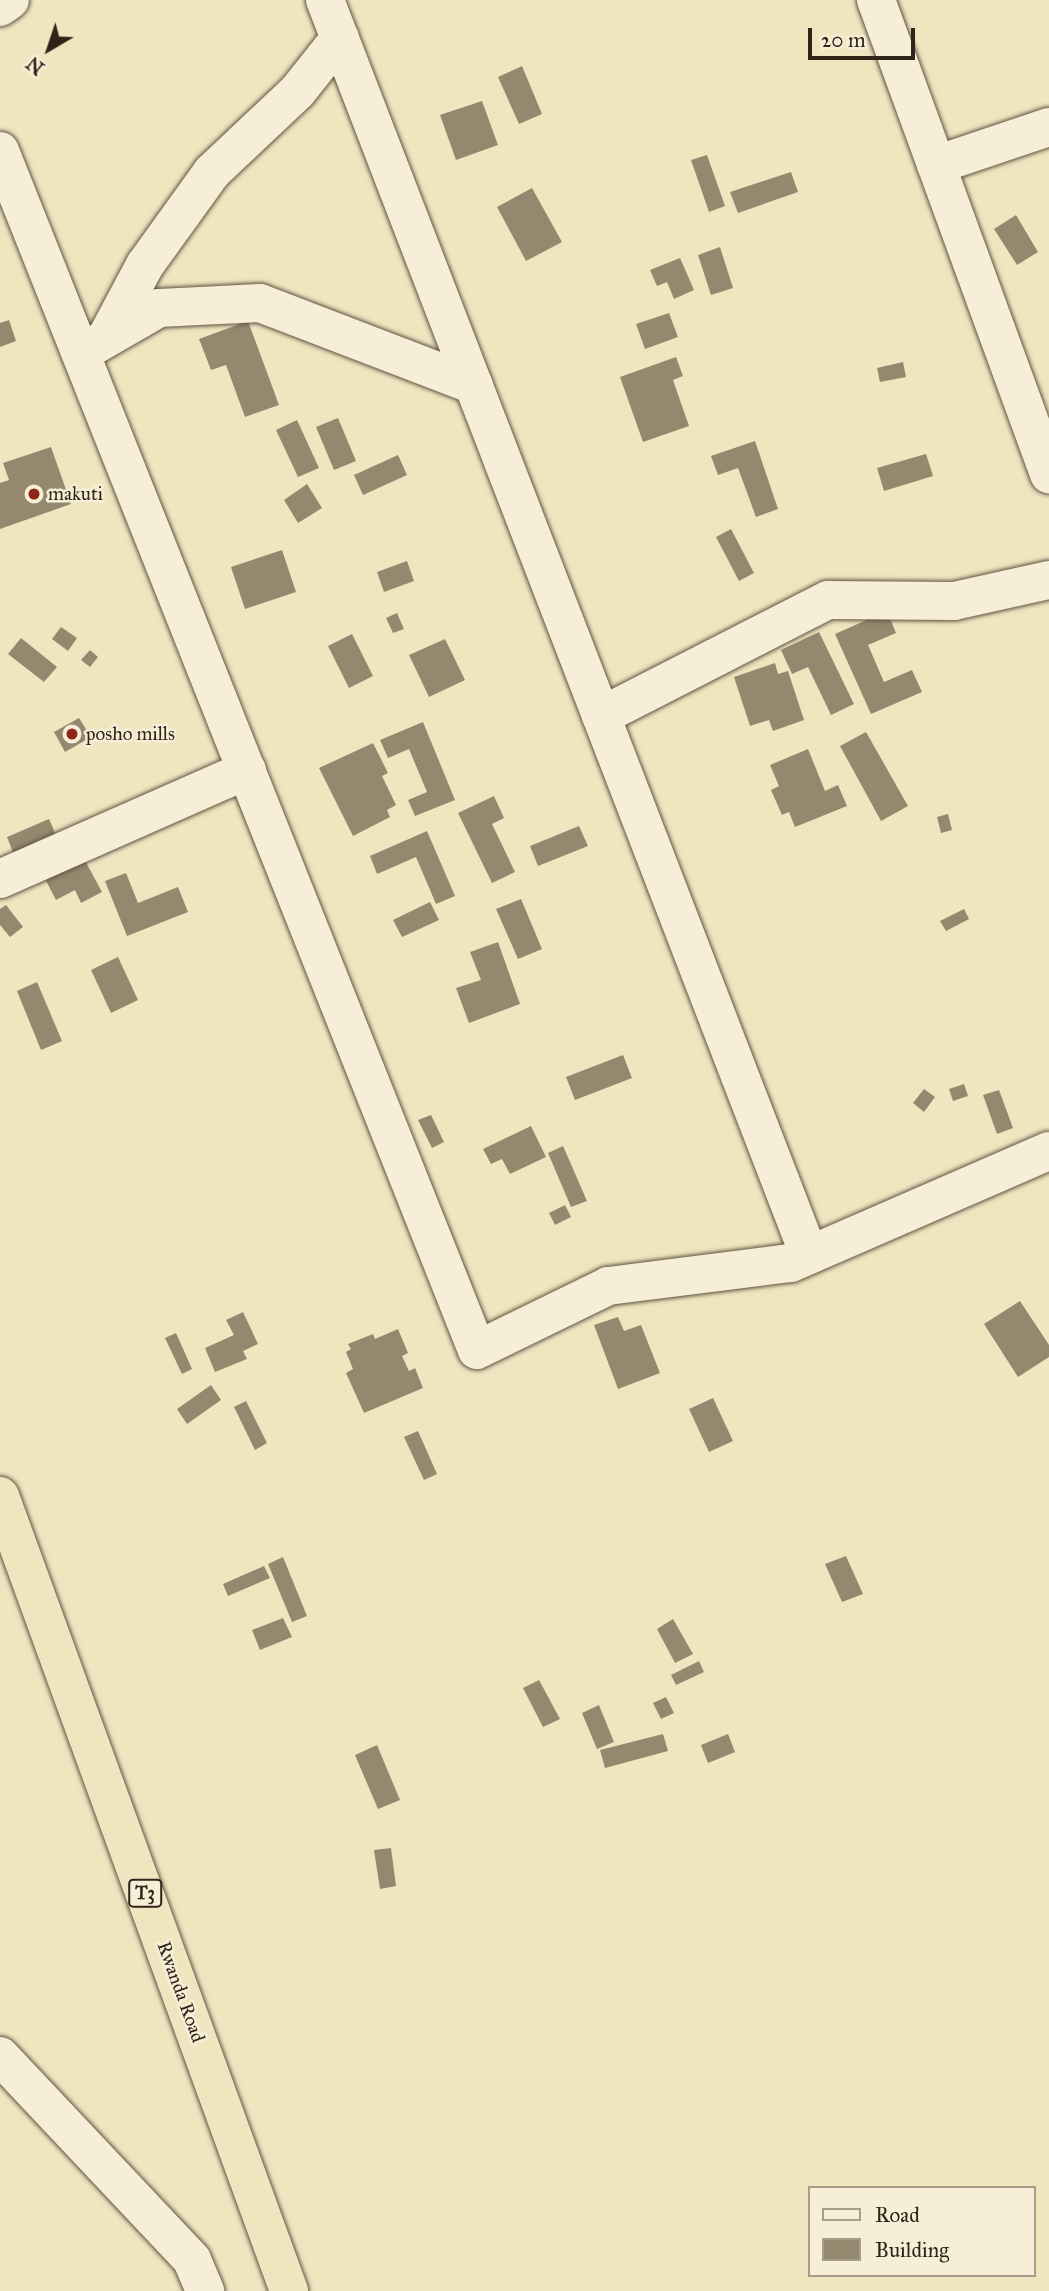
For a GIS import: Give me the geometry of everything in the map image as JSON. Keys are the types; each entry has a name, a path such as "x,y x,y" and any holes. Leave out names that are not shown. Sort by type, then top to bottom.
{"highway":[{"name":"Rwanda Road","path":"0,1496 289,2291"}],"street":[{"path":"0,7 10,0"},
{"path":"325,0 809,1255"},
{"path":"876,0 1049,474"},
{"path":"93,346 145,265 212,172 297,92 340,37"},
{"path":"936,165 1049,127"},
{"path":"0,151 93,346 247,770 477,1350 608,1286 791,1264 1049,1151"},
{"path":"93,346 159,308 260,303 474,386"},
{"path":"601,716 828,600 954,601 1049,580"},
{"path":"0,879 247,770"},
{"path":"0,2056 192,2260 205,2291"}],"building":[{"path":"522,66 542,114 519,124 498,77"},
{"path":"482,101 498,145 456,160 440,115"},
{"path":"707,155 725,206 709,212 691,160"},
{"path":"791,172 798,192 738,213 730,192"},
{"path":"532,188 562,242 526,261 497,207"},
{"path":"1016,215 1038,252 1017,265 994,229"},
{"path":"720,247 733,288 711,295 698,255"},
{"path":"680,258 694,290 674,299 667,282 657,286 650,270"},
{"path":"669,313 678,337 645,349 636,324"},
{"path":"9,320 16,341 0,347 0,323"},
{"path":"248,321 279,405 245,417 226,365 211,370 199,339"},
{"path":"676,357 683,376 673,380 689,426 643,442 620,377"},
{"path":"903,362 906,377 880,382 877,368"},
{"path":"338,418 356,461 334,470 316,427"},
{"path":"297,420 319,468 298,477 276,430"},
{"path":"755,441 778,509 756,517 738,468 718,475 711,456"},
{"name":"makuti","path":"51,447 71,504 0,529 0,483 9,480 3,463"},
{"path":"926,454 933,476 884,491 877,468"},
{"path":"398,455 407,475 363,495 354,475"},
{"path":"307,484 322,508 298,523 284,500"},
{"path":"731,529 754,573 739,581 716,537"},
{"path":"282,550 296,592 245,609 231,567"},
{"path":"407,561 414,581 384,592 377,572"},
{"path":"887,611 896,633 868,645 884,682 912,670 922,692 871,714 835,634"},
{"path":"397,613 404,629 393,633 386,618"},
{"path":"61,627 77,638 68,651 52,639"},
{"path":"819,632 854,704 831,715 808,667 792,674 781,650"},
{"path":"352,634 373,676 349,688 328,646"},
{"path":"21,638 57,667 44,682 8,654"},
{"path":"445,639 465,680 429,697 409,655"},
{"path":"90,650 98,657 90,667 81,660"},
{"path":"775,663 778,674 788,671 804,720 773,731 769,720 750,726 734,677"},
{"name":"posho mills","path":"79,718 91,737 65,752 54,732"},
{"path":"423,722 455,800 415,816 408,800 427,792 409,749 388,758 380,740"},
{"path":"866,732 908,806 881,821 840,746"},
{"path":"373,743 388,773 382,776 396,805 387,810 390,817 353,836 319,768"},
{"path":"808,749 825,791 838,785 847,806 795,827 789,812 782,815 771,790 779,786 770,765"},
{"path":"494,796 504,818 492,824 515,872 492,883 458,813"},
{"path":"948,814 952,830 941,833 937,817"},
{"path":"49,819 59,842 16,860 7,837"},
{"path":"579,826 588,846 538,866 530,846"},
{"path":"427,831 455,896 436,904 416,857 377,874 370,856"},
{"path":"82,855 102,892 81,903 75,890 56,900 43,875"},
{"path":"126,873 138,903 178,887 188,912 127,936 105,881"},
{"path":"521,899 542,949 518,959 496,909"},
{"path":"430,902 439,920 402,937 393,920"},
{"path":"6,905 23,927 10,937 0,925 0,909"},
{"path":"964,909 969,919 946,931 940,921"},
{"path":"498,942 520,1004 469,1023 456,988 481,980 470,952"},
{"path":"118,957 138,1000 111,1013 91,970"},
{"path":"37,982 62,1041 41,1050 17,991"},
{"path":"623,1055 632,1078 575,1100 566,1077"},
{"path":"964,1084 968,1096 953,1101 949,1089"},
{"path":"924,1089 935,1097 924,1112 913,1103"},
{"path":"999,1090 1013,1128 997,1134 983,1095"},
{"path":"431,1115 444,1142 432,1148 418,1120"},
{"path":"531,1126 546,1157 510,1174 502,1159 491,1164 483,1149"},
{"path":"563,1146 587,1201 571,1207 548,1153"},
{"path":"565,1205 571,1217 555,1225 549,1213"},
{"path":"1020,1301 1049,1345 1049,1357 1018,1377 984,1324"},
{"path":"243,1312 258,1344 243,1351 247,1359 215,1372 205,1348 234,1335 226,1320"},
{"path":"618,1317 624,1331 641,1325 660,1373 618,1389 594,1325"},
{"path":"398,1329 408,1353 402,1356 409,1371 415,1368 423,1388 364,1413 346,1373 353,1369 346,1352 351,1349 348,1344 373,1334 375,1339"},
{"path":"176,1333 192,1369 182,1374 165,1338"},
{"path":"211,1385 221,1400 187,1424 177,1409"},
{"path":"713,1398 733,1441 709,1452 689,1409"},
{"path":"246,1401 267,1443 255,1450 234,1407"},
{"path":"418,1431 437,1474 424,1480 404,1437"},
{"path":"846,1556 863,1594 842,1602 825,1564"},
{"path":"283,1557 307,1616 292,1622 268,1564"},
{"path":"264,1566 270,1578 228,1596 223,1584"},
{"path":"283,1618 292,1637 260,1650 252,1630"},
{"path":"673,1619 693,1654 675,1663 657,1629"},
{"path":"699,1661 704,1672 676,1685 671,1675"},
{"path":"539,1680 560,1719 543,1727 523,1688"},
{"path":"666,1697 674,1713 661,1719 653,1703"},
{"path":"599,1705 614,1742 597,1749 582,1713"},
{"path":"663,1734 668,1751 605,1768 600,1750"},
{"path":"728,1734 735,1752 708,1763 701,1745"},
{"path":"377,1745 400,1800 378,1809 355,1755"},
{"path":"391,1848 396,1886 380,1889 374,1850"}],"place":[{"name":"makuti","path":"34,494"},
{"name":"posho mills","path":"72,734"}]}
